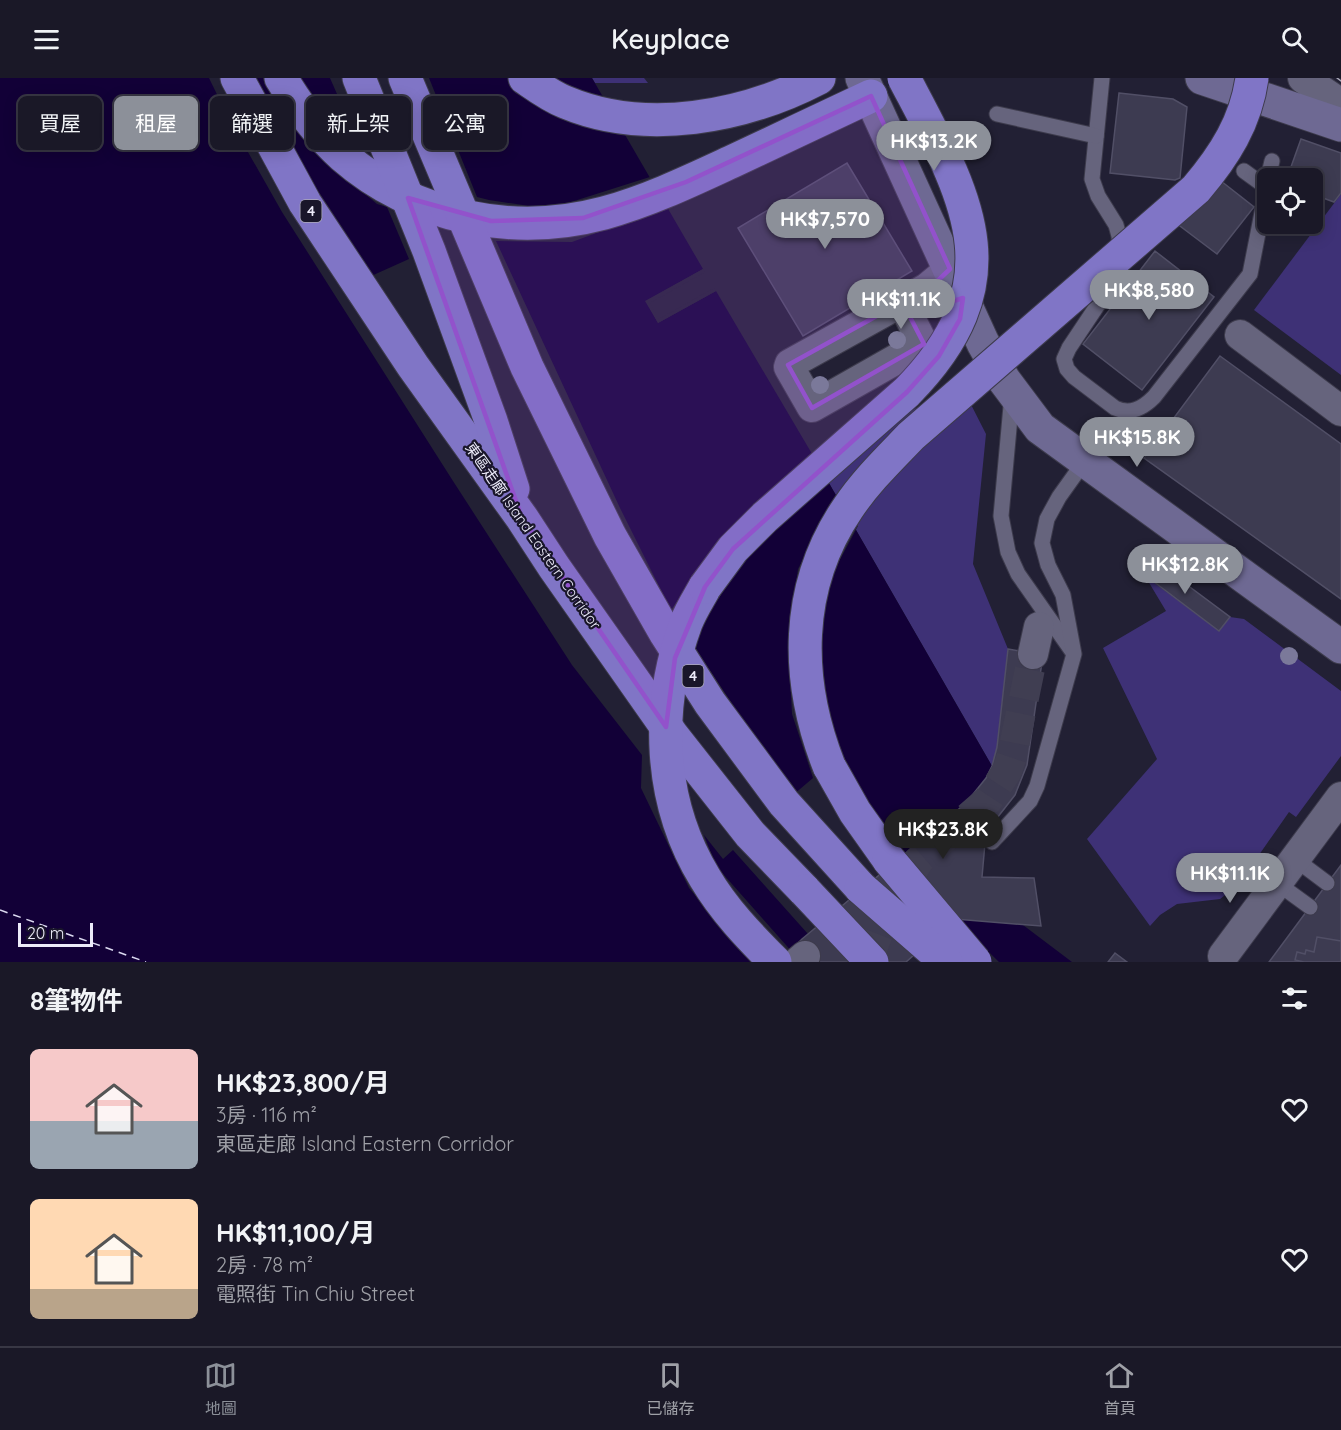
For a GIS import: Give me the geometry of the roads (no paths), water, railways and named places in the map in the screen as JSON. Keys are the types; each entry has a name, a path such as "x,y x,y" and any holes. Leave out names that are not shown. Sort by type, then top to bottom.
{"highway":[{"name":"東區走廊 Island Eastern Corridor","path":"237,78 305,203 394,338 672,735 750,834 872,962"},
{"path":"281,78 307,117 324,137 342,155 380,183 420,203 443,211 512,223 584,218 625,206 686,182 816,122 867,87"},
{"name":"4","path":"359,78 429,251 491,421 522,518"},
{"name":"4","path":"405,78 543,401 610,536 666,634 710,703 784,803 861,888 946,962"},
{"path":"525,78 563,101 578,107 634,119 711,115 754,105 819,78"},
{"path":"793,960 751,938 726,909 704,877 677,818 668,782 665,747 667,711 678,649 687,621 705,586 733,549 765,517 908,392 939,356 960,319 973,267 969,226 957,182 904,78"},
{"path":"975,962 879,847 840,789 828,766 810,706 805,664 807,620 816,575 824,553 847,510 862,489 890,458 927,423 1181,204 1202,182 1215,167 1239,126 1247,105 1252,78"}],"main road":[{"path":"914,78 867,87 984,343 1013,392 1040,428 1341,646"},
{"path":"1202,78 1341,125"}],"street":[{"path":"1303,78 1341,104"},
{"path":"907,310 923,344 813,408 789,366 815,340 907,310 948,301 957,284"},
{"path":"1240,335 1341,411"},
{"path":"1227,959 1250,917 1335,815"}],"lane":[{"path":"1102,78 1092,179 1098,196 1116,225 1120,249 1117,266 1107,291 1068,348 1064,359 1067,369 1074,377 1122,411 1134,411 1154,397 1250,274 1257,234"},
{"path":"997,114 1096,136"},
{"path":"1270,168 1272,161"},
{"path":"1244,171 1257,178"},
{"path":"1013,392 1001,516 1008,552 1038,631 1074,654"},
{"path":"992,842 1030,801 1037,786 1074,654 1064,595 1048,565 1042,543 1047,519 1059,497 1084,462"},
{"path":"1038,631 1064,595"},
{"path":"1286,871 1327,884"},
{"path":"1286,871 1310,907"}],"tunnel":[{"path":"867,962 881,926 919,860 988,800 1007,771 1033,654"}],"tram line":[{"path":"1337,78 1341,81"}]}
